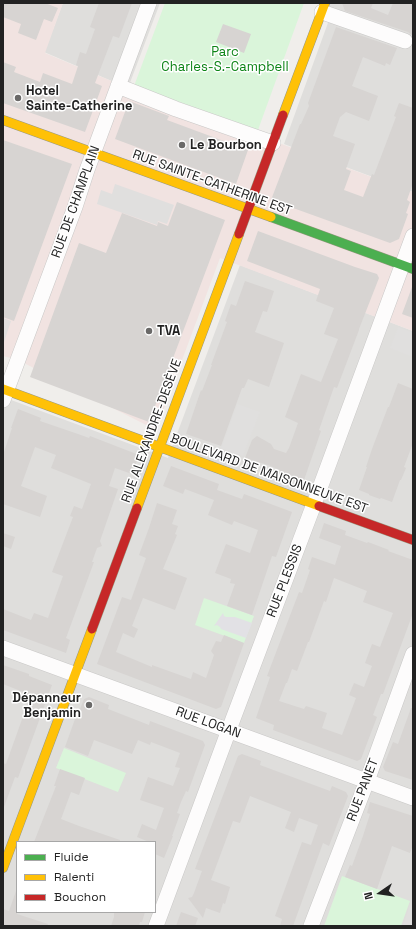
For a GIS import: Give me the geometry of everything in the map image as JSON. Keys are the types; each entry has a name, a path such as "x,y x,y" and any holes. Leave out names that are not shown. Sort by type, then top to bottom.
{"street":[{"name":"RUE DE CHAMPLAIN","path":"4,394 75,207 149,3"},
{"path":"324,7 405,41"},
{"name":"RUE ALEXANDRE-DESÈVE","path":"3,868 324,7"},
{"path":"118,86 176,109 273,143"},
{"name":"RUE SAINTE-CATHERINE EST","path":"3,120 93,154 408,267"},
{"name":"RUE PLESSIS","path":"156,926 314,504 408,267 413,236"},
{"name":"BOULEVARD DE MAISONNEUVE EST","path":"4,394 160,447 413,540"},
{"name":"RUE LOGAN","path":"3,648 413,798"},
{"name":"RUE PANET","path":"311,926 367,781 413,654"}],"shaded area":[{"path":"3,3 63,3 45,53 128,88 413,192 413,331 220,258 156,430 18,360 3,356"},
{"path":"63,3 160,3 128,88 44,52"},
{"path":"319,3 413,3 413,192 284,144 333,9"},
{"path":"115,184 174,205 167,224 158,221 157,225 97,204 101,190 112,194"},
{"path":"240,265 413,331 413,926 3,926 3,397 168,458"},
{"path":"3,318 11,321 3,345"},
{"path":"398,327 413,333 413,357 390,348"},
{"path":"237,404 260,412 243,456 221,448"},
{"path":"223,613 226,617 235,617 252,623 246,638 221,629 217,625 214,626"},
{"path":"413,896 413,926 403,926"}],"green space":[{"name":"Parc Charles-S.-Campbell","path":"165,3 304,3 258,130 134,86"},
{"path":"204,598 254,616 244,643 195,625"},
{"path":"64,748 126,773 118,792 56,768"},
{"path":"342,876 410,901 401,926 324,926"}],"building":[{"path":"3,3 45,3 58,8 52,22 44,19 36,40 18,33 21,24 3,17"},
{"path":"99,3 132,3 119,38 113,36 95,83 102,86 85,132 3,103 3,62 16,67 14,72 40,82 43,73 72,84 78,66 76,65 80,52 86,54 95,29 90,27"},
{"path":"342,3 373,3 371,8 388,15 393,3 413,3 413,37 408,32 345,11"},
{"path":"223,24 251,34 244,53 216,42"},
{"path":"336,27 397,48 390,65 386,63 385,66 363,57 352,86 378,96 369,121 346,112 340,117 333,136 355,144 346,169 351,171 344,190 363,197 372,174 374,175 396,117 394,116 399,103 413,108 413,183 407,200 410,202 406,213 408,214 399,239 390,243 271,200 300,124 309,106 308,103"},
{"name":"Le Bourbon","path":"129,101 169,116 167,120 248,150 236,184 115,139"},
{"path":"3,140 72,164 14,321 3,317"},
{"path":"177,202 225,220 149,422 30,377 79,243 106,253 122,213 157,226 158,222 168,226"},
{"path":"258,231 377,274 379,278 337,388 334,387 304,480 268,465 245,458 252,440 257,436 271,444 274,449 286,453 289,448 298,423 285,417 301,374 321,382 338,339 324,334 334,308 316,301 320,289 247,261"},
{"path":"245,281 274,291 267,312 263,311 255,332 284,343 269,387 248,379 244,388 242,388 221,446 186,434 227,322 225,321 231,304 236,306"},
{"path":"413,287 413,318 402,314"},
{"path":"398,383 413,389 413,443 404,467 406,468 392,502 369,495 359,490 372,449"},
{"path":"18,409 41,418 40,421 89,438 90,436 139,455 132,474 115,468 109,486 118,489 100,541 102,546 97,548 92,562 94,562 66,638 70,640 66,653 3,630 3,609 31,620 34,613 48,618 63,576 52,572 73,517 70,516 74,506 82,509 91,484 51,468 56,455 35,447 21,486 47,496 40,517 3,504 3,455"},
{"path":"171,466 219,484 217,490 242,499 244,494 292,512 276,557 272,556 252,615 227,606 235,584 230,583 231,579 215,573 226,544 250,553 258,530 234,521 232,525 208,515 214,500 185,489 183,494 163,486"},
{"path":"157,503 177,510 172,524 178,526 175,534 177,535 163,569 187,578 175,610 143,598 132,626 138,629 134,638 123,633 116,652 152,667 152,665 191,679 193,672 206,678 214,655 211,651 216,641 221,642 224,635 244,643 221,707 216,709 97,664 122,597 131,600 146,558 139,555"},
{"path":"324,523 346,531 345,535 367,543 368,542 413,560 413,613 383,694 381,694 373,715 377,717 361,759 357,761 273,730 274,725 256,718 270,677 267,676 299,592 302,593 310,570 308,569 312,557 335,565 341,546 319,538","holes":["334,578 367,591 363,602 393,613 380,647 372,644 365,663 372,666 364,687 354,683 349,695 356,698 342,735 322,728 327,713 306,706 304,709 279,701 292,669 297,671 324,601 326,602"]},
{"path":"3,533 15,537 11,549 3,546"},
{"path":"3,665 29,674 29,676 52,685 18,778 15,777 4,807 3,763 6,764 30,697 22,695 23,692 3,684"},
{"path":"89,697 109,705 108,709 149,725 150,721 203,741 205,745 188,792 186,791 177,813 180,814 164,858 156,854 156,841 147,841 137,837 142,824 156,830 164,808 140,800 148,777 173,786 180,768 175,767 180,753 151,742 150,745 138,740 132,754 94,740 88,756 65,747 84,699"},
{"path":"411,708 413,708 413,780 385,771 383,767 393,742 398,744"},
{"path":"242,754 261,761 260,765 330,791 332,786 346,792 348,796 329,846 323,843 293,926 280,926 282,919 275,916 302,842 311,845 318,825 299,818 294,832 285,828 291,812 250,796 240,823 233,821 211,880 230,887 225,904 223,903 220,913 206,908 203,918 188,898 192,897 194,893 202,871 195,869 238,756"},
{"path":"60,769 85,778 79,795 71,792 61,819 120,841 34,841 56,786 54,786"},
{"path":"370,802 413,816 413,845 410,853 392,846 377,889 345,877 350,865 352,866 363,836 370,814 367,813"},
{"path":"16,891 16,913 48,924 47,926 3,926 3,909 9,911"},
{"path":"181,912 198,918 195,926 176,926"},
{"path":"114,913 145,913 139,926 111,926"}],"traffic: fast":[{"path":"271,217 413,269"}],"traffic: slow":[{"path":"283,115 325,3"},
{"path":"3,120 271,217"},
{"path":"137,508 239,234"},
{"path":"3,389 319,506"},
{"path":"3,868 92,629"}],"traffic: jam":[{"path":"239,234 283,115"},
{"path":"319,506 413,540"},
{"path":"92,629 137,508"}],"place":[{"name":"Hotel Sainte-Catherine","path":"18,98"},
{"name":"Le Bourbon","path":"182,145"},
{"name":"TVA","path":"149,331"},
{"name":"Dépanneur Benjamin","path":"89,705"}]}
